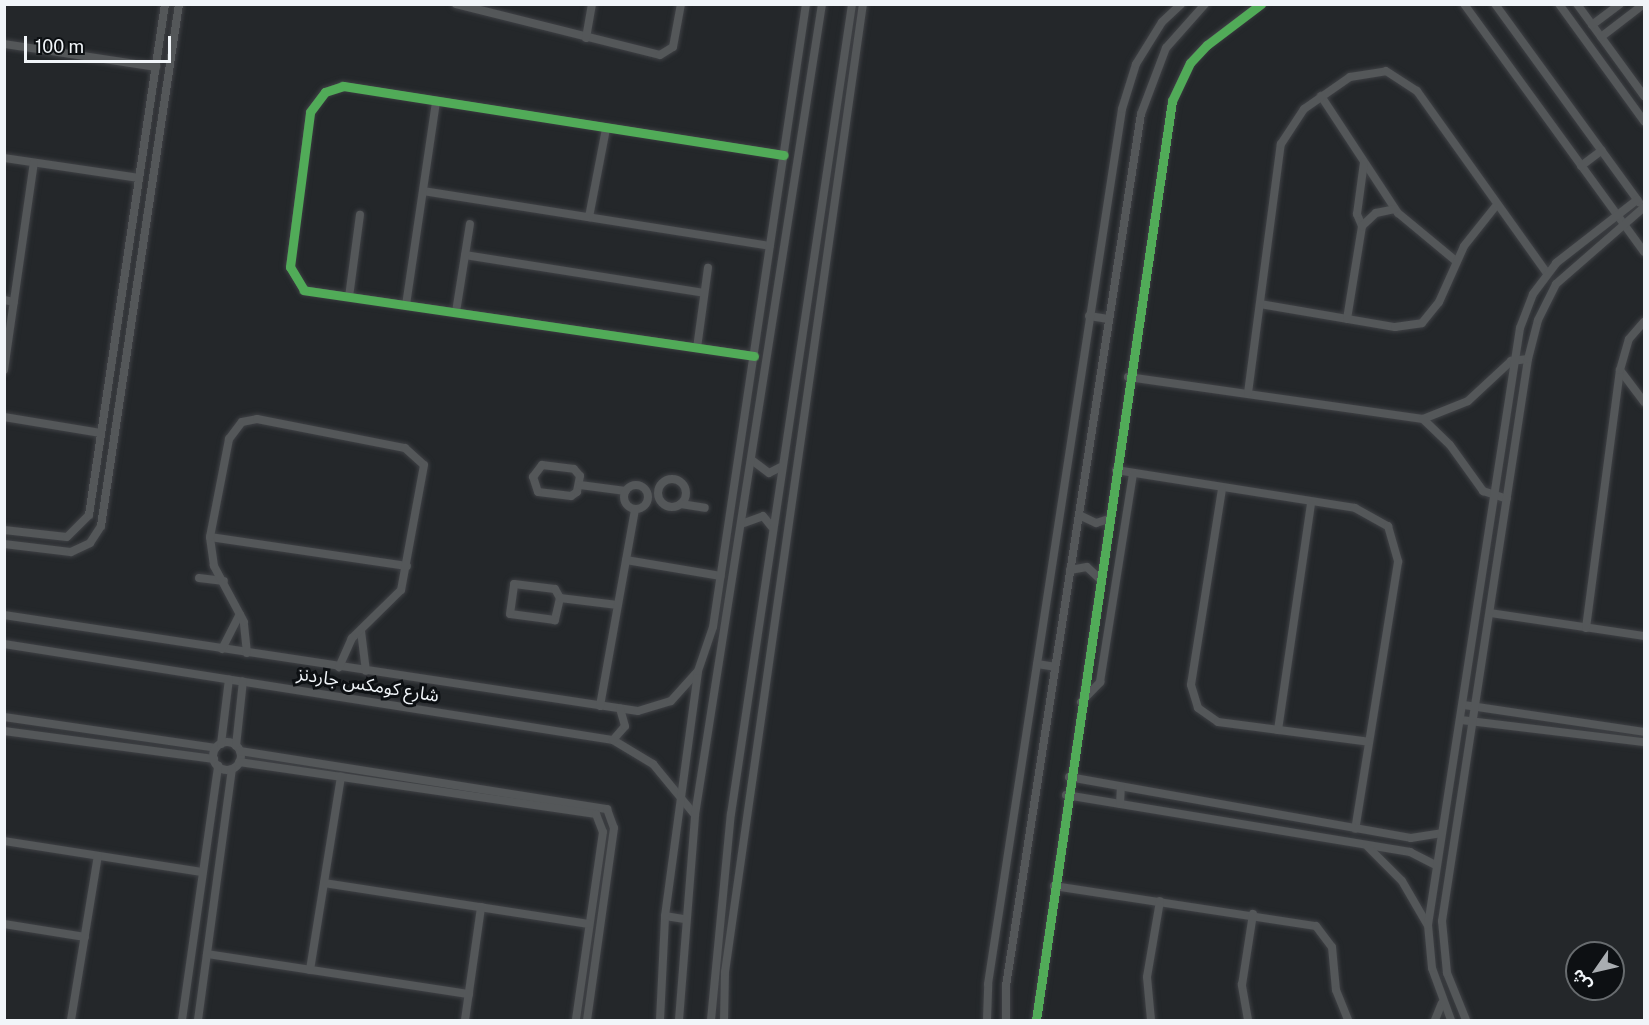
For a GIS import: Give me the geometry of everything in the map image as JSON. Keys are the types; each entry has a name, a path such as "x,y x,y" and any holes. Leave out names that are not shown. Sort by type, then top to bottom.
{"street":[{"path":"4,530 59,538 81,529 89,515 165,4"},
{"path":"4,544 71,552 90,543 101,526 179,4"},
{"path":"456,4 586,38 664,54 674,43 681,4"},
{"path":"586,38 592,4"},
{"path":"660,1020 664,916 698,670 713,627 806,4"},
{"path":"679,1020 685,919 695,815 744,523 822,4"},
{"path":"711,1020 731,814 772,527 852,4"},
{"path":"724,1020 747,818 863,4"},
{"path":"987,1020 987,984 1122,109 1136,64 1162,22 1181,4"},
{"path":"1006,1020 1006,986 1107,319 1146,91 1166,48 1205,4"},
{"path":"1036,1020 1068,777 1172,100 1190,63 1207,45 1261,4"},
{"path":"1464,4 1644,252"},
{"path":"1466,1020 1447,972 1442,921 1528,359 1538,320 1556,284 1623,224 1644,209 1495,4"},
{"path":"1559,4 1644,121"},
{"path":"1577,4 1644,96"},
{"path":"1592,25 1620,4"},
{"path":"1601,37 1644,4"},
{"path":"4,44 156,67"},
{"path":"1248,393 1281,144 1290,124 1321,96 1367,70 1403,78 1495,207 1547,273"},
{"path":"754,356 304,290 291,276 312,107 325,92 343,86 606,129 784,155"},
{"path":"1321,96 1395,209 1456,261"},
{"path":"406,305 436,101"},
{"path":"589,217 606,129"},
{"path":"1581,166 1602,150"},
{"path":"4,158 139,178"},
{"path":"1347,319 1362,226 1357,214 1364,162"},
{"path":"4,370 34,163"},
{"path":"423,191 770,246"},
{"path":"1451,1020 1442,1003 1431,968 1428,925 1464,705 1492,497 1524,316 1547,273 1637,200"},
{"path":"1260,304 1409,328 1422,323 1439,302 1456,261 1495,207"},
{"path":"1362,226 1376,213 1395,209"},
{"path":"349,297 360,215"},
{"path":"456,312 470,224"},
{"path":"465,255 704,293"},
{"path":"697,348 708,268"},
{"path":"4,300 14,302"},
{"path":"1089,316 1107,319"},
{"path":"1586,628 1620,370 1629,339 1644,322"},
{"path":"1128,376 1423,419 1468,401 1515,359 1528,359"},
{"path":"1620,370 1644,402"},
{"path":"4,417 101,433"},
{"path":"1423,419 1492,497 1507,499"},
{"path":"247,653 240,614 212,557 210,537 229,439 242,422 257,420 405,448 419,457 425,471 407,566 397,596 361,631 339,667"},
{"path":"753,461 769,473 781,467"},
{"path":"542,465 574,469 580,485 571,496 538,492 533,477 542,465"},
{"path":"1116,470 1221,489 1367,511 1388,526 1398,549 1355,829"},
{"path":"1081,702 1100,682 1133,474"},
{"path":"681,504 679,478 668,477 662,494 666,508 681,504 705,508"},
{"path":"580,485 626,491 639,486 647,492 662,494"},
{"path":"1221,489 1191,693 1210,719 1369,742"},
{"path":"626,491 626,502 635,509"},
{"path":"600,706 635,509 647,502 647,492"},
{"path":"1278,730 1311,503"},
{"path":"1079,514 1091,522 1109,519"},
{"path":"744,523 763,516 772,527"},
{"path":"210,537 407,566"},
{"path":"626,560 721,576"},
{"path":"1070,570 1087,567 1100,579"},
{"path":"200,578 224,581"},
{"path":"560,597 552,622 517,618 508,611 510,589 518,583 551,588 560,597 618,604"},
{"path":"1490,613 1644,636"},
{"path":"222,649 240,614"},
{"name":"شارع كومكس جاردنز","path":"4,615 620,709 656,710 698,670"},
{"path":"713,627 727,628"},
{"path":"361,631 366,670"},
{"name":"شارع كومكس جاردنز","path":"4,644 613,740 653,764 695,815"},
{"path":"1037,664 1055,667"},
{"path":"182,1020 218,746 230,679"},
{"path":"239,762 243,681"},
{"path":"1464,705 1644,732"},
{"path":"613,740 625,726 620,709"},
{"path":"4,717 238,748 607,809 614,828 587,1020"},
{"path":"1461,720 1644,742"},
{"path":"4,731 216,763 232,768"},
{"path":"198,1020 232,768 239,762 596,814 603,832 576,1020"},
{"path":"310,969 341,777"},
{"path":"1068,777 1378,833 1421,838 1442,833"},
{"path":"1120,804 1121,787"},
{"path":"1066,795 1417,854 1437,866"},
{"path":"731,814 747,818"},
{"path":"1376,847 1378,833"},
{"path":"4,841 203,872"},
{"path":"1366,845 1402,881 1428,925"},
{"path":"71,1020 98,856"},
{"path":"324,883 589,924"},
{"path":"1054,886 1309,924 1326,935 1348,1020"},
{"path":"1151,1020 1147,977 1160,901"},
{"path":"465,1020 481,907"},
{"path":"1248,1020 1242,985 1253,914"},
{"path":"664,916 685,919"},
{"path":"4,924 85,937"},
{"path":"207,954 469,994"},
{"path":"1435,1020 1442,1003"}],"cycle path":[{"path":"1036,1020 1172,101 1190,63 1207,45 1261,4"},
{"path":"754,356 304,290 290,267 310,112 325,92 343,86 784,155"}]}
